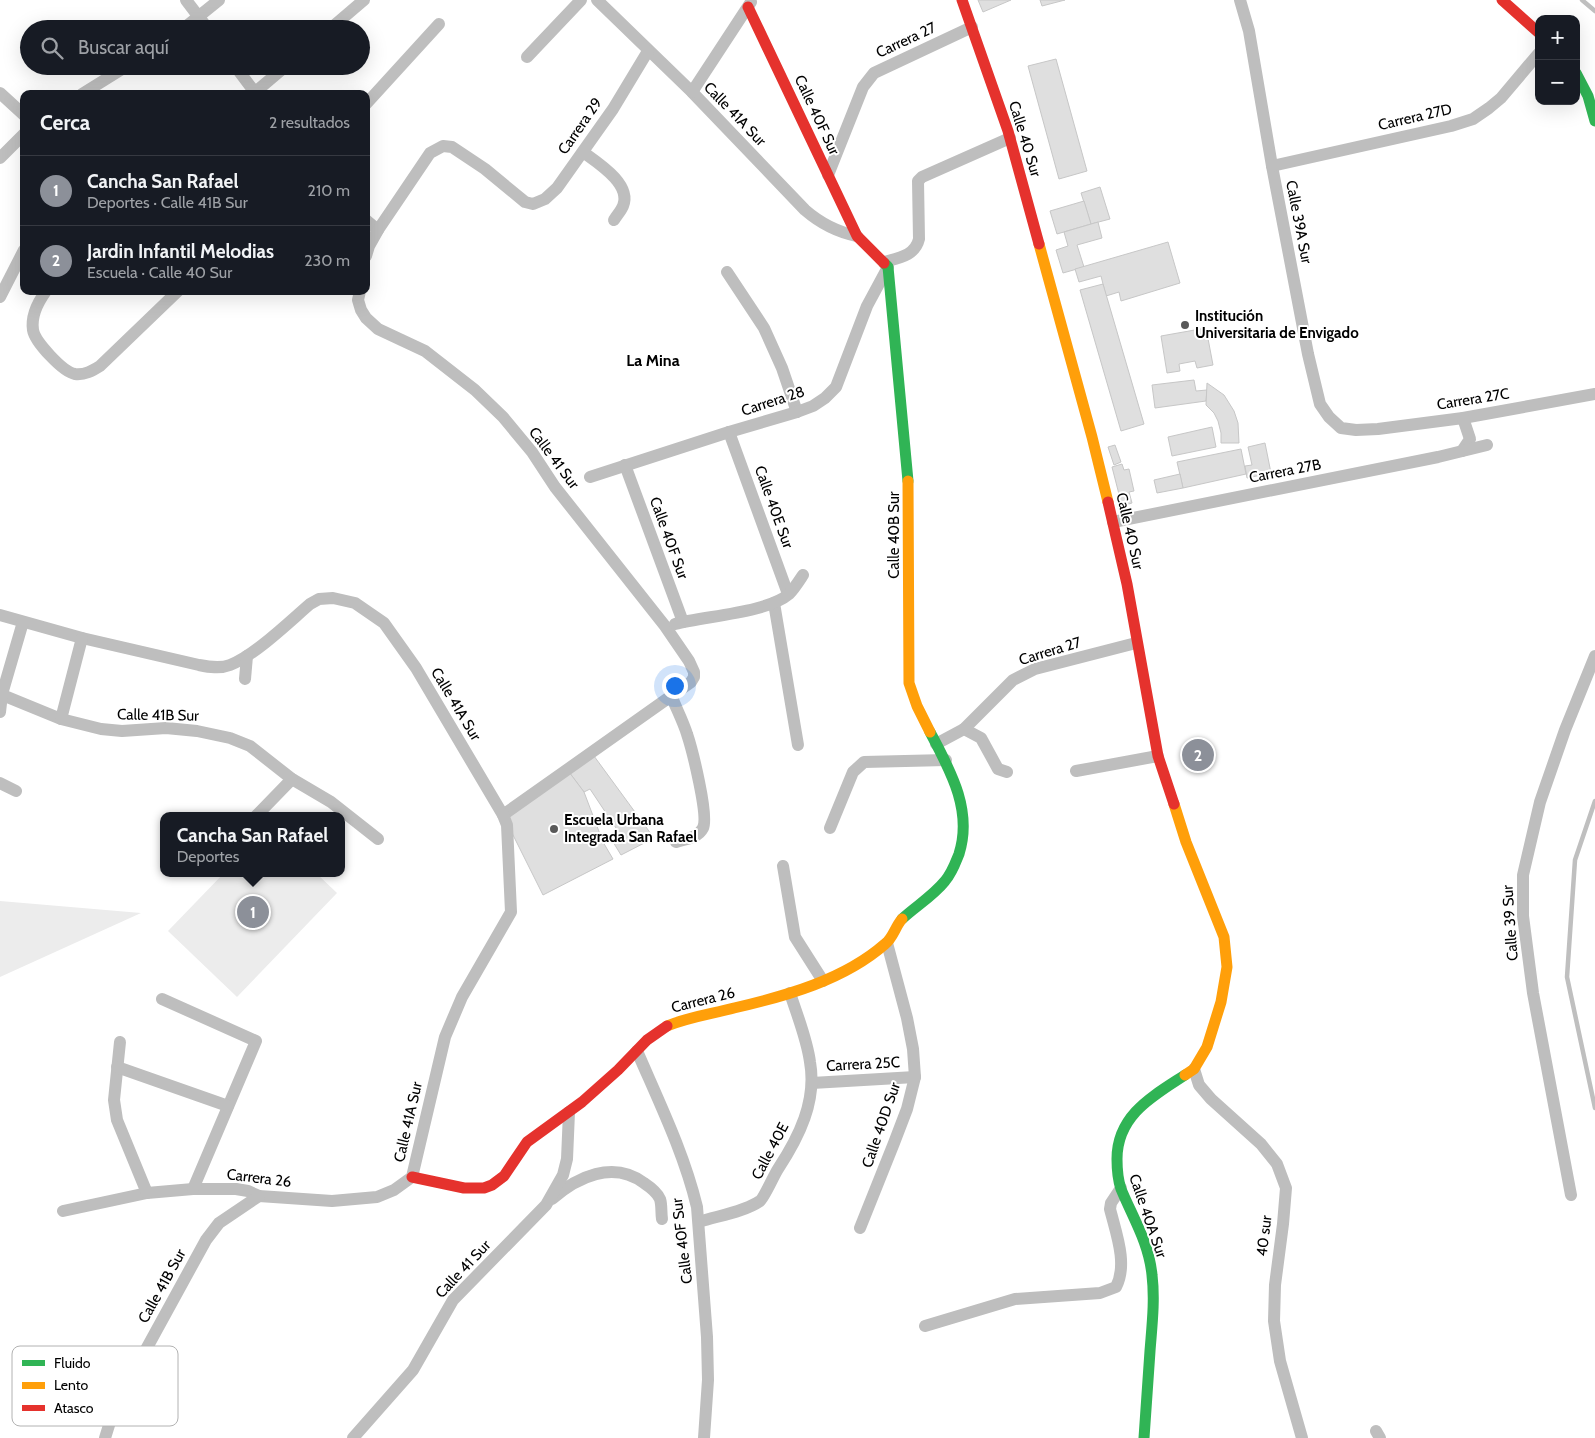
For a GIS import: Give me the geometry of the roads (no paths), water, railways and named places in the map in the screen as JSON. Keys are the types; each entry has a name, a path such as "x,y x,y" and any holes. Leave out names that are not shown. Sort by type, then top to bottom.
{"street":[{"path":"186,0 201,20"},
{"path":"195,20 219,0"},
{"path":"341,20 364,0"},
{"path":"527,57 581,0"},
{"name":"Calle 41A Sur","path":"597,0 692,92 805,210 814,218 835,229 857,236"},
{"name":"Calle 40 Sur","path":"962,0 1010,138 1092,436 1126,584 1158,756 1186,842 1214,907 1224,937 1227,967 1221,1002 1206,1046 1194,1069"},
{"name":"Calle 39A Sur","path":"1240,0 1249,31 1272,166 1308,354 1320,404 1329,417 1341,428 1356,430"},
{"path":"1502,0 1535,29"},
{"path":"692,92 750,3"},
{"name":"Calle 40F Sur","path":"750,3 857,236"},
{"path":"370,100 439,24"},
{"name":"Carrera 27","path":"828,175 863,87 874,72 972,27"},
{"name":"Carrera 29","path":"378,230 430,153 443,146 452,147 485,169 525,202 533,204 545,199 557,188 613,109 648,51"},
{"name":"Carrera 27D","path":"1272,166 1451,126 1473,119 1500,98 1535,58"},
{"path":"88,90 113,75"},
{"path":"241,75 252,90"},
{"path":"258,90 275,75"},
{"path":"1580,79 1592,107 1595,121"},
{"path":"0,92 20,111"},
{"path":"0,158 20,138"},
{"path":"857,236 886,264 913,252 917,247 919,239 918,181 922,177 1010,138"},
{"path":"583,152 621,184 624,197 623,205 614,220"},
{"path":"370,223 378,230 370,244"},
{"path":"0,297 20,258"},
{"name":"Carrera 28","path":"590,477 797,412 825,398 836,387 867,306 886,264"},
{"name":"Calle 40B Sur","path":"886,264 908,475 910,683 914,700 955,781 964,820 963,836"},
{"path":"727,272 764,328 782,368 797,412"},
{"path":"44,295 33,316 33,332 41,346 63,367 73,374 87,374 100,366 174,295"},
{"name":"Calle 41 Sur","path":"359,295 358,300 361,310 366,318 378,329 425,351 475,390 503,417 532,452 555,487 665,626 689,661 694,677 691,682 671,695"},
{"name":"Carrera 27C","path":"1356,430 1463,418 1595,394"},
{"path":"1462,451 1470,439 1463,418"},
{"name":"Calle 40E Sur","path":"729,432 788,594"},
{"name":"Carrera 27B","path":"1113,522 1488,446"},
{"name":"Calle 40F Sur","path":"626,465 683,622"},
{"path":"665,626 737,613 774,603 788,594 803,575"},
{"name":"Calle 41A Sur","path":"0,616 82,638 215,668 229,665 247,656 310,604 319,599 333,598 355,603 384,623 416,668 503,815 507,825 510,912 462,997 445,1037 412,1177 394,1190"},
{"path":"774,603 798,745"},
{"path":"0,712 1,694 23,622"},
{"path":"61,719 82,638"},
{"name":"Carrera 27","path":"936,744 964,729 1013,680 1035,670 1136,643"},
{"path":"245,679 247,656"},
{"name":"Calle 39 Sur","path":"1571,1196 1533,993 1523,916 1523,875 1540,802 1565,730 1595,656"},
{"name":"Calle 41B Sur","path":"1,694 61,719 101,730 122,731 166,728 197,730 230,738 250,746 292,779 332,802 344,812"},
{"path":"503,815 671,695 687,732 698,780 704,820 702,830 699,833 676,842"},
{"path":"964,729 981,738 998,770 1007,772"},
{"path":"1076,771 1158,756"},
{"path":"830,828 853,772 864,762 946,760"},
{"path":"260,812 292,779"},
{"path":"0,783 16,791"},
{"name":"Calle 41B Sur","path":"345,813 378,840"},
{"name":"Carrera 26","path":"412,1177 465,1188 492,1186 505,1176 525,1144 568,1112 618,1070 656,1032 676,1023 769,1001 823,982 858,963 887,943 902,919 938,890 948,878 954,868 963,836"},
{"path":"783,866 794,937 823,982"},
{"name":"Calle 40D Sur","path":"860,1228 907,1109 915,1077 907,1018 887,943"},
{"name":"Calle 40E","path":"699,1222 749,1206 762,1199 769,1183 796,1139 804,1119 812,1083 810,1062 790,993"},
{"path":"162,999 256,1041 193,1189"},
{"path":"120,1042 114,1100 117,1120 147,1193"},
{"name":"Calle 40F Sur","path":"636,1051 671,1130 693,1191 699,1222 708,1380 704,1438"},
{"path":"117,1067 228,1106"},
{"name":"Calle 40A Sur","path":"1144,1438 1153,1313 1152,1276 1148,1251 1121,1188 1116,1170 1116,1150 1120,1136 1131,1117 1146,1101 1194,1069"},
{"name":"40 sur","path":"1194,1069 1199,1085 1211,1099 1261,1144 1277,1164 1286,1188 1274,1285 1274,1321 1280,1361 1302,1438"},
{"name":"Carrera 25C","path":"812,1083 915,1077"},
{"name":"Calle 41 Sur","path":"353,1438 412,1370 453,1300 546,1205 563,1175 567,1159 568,1112"},
{"path":"546,1205 573,1184 599,1173 620,1171 641,1181 655,1192 661,1202 662,1219"},
{"path":"925,1326 1015,1299 1100,1293 1116,1287 1121,1271 1120,1253 1110,1209 1111,1203 1121,1188"},
{"name":"Carrera 26","path":"63,1211 147,1193 193,1189 236,1189 248,1191 259,1196 332,1201 377,1197 394,1190"},
{"name":"Calle 41B Sur","path":"148,1346 206,1240 219,1223 259,1196"},
{"name":"Calle 41B Sur","path":"105,1438 109,1426"}],"waterway":[{"path":"1582,0 1595,11"},
{"path":"1595,801 1575,860 1567,977 1595,1108"}],"place":[{"name":"Institución Universitaria de Envigado","path":"1185,325"},
{"name":"Jardin Infantil Melodias","path":"1198,755"},
{"name":"Escuela Urbana Integrada San Rafael","path":"554,829"},
{"name":"Cancha San Rafael","path":"253,912"}],"district":[{"name":"La Mina","path":"653,360"}]}
